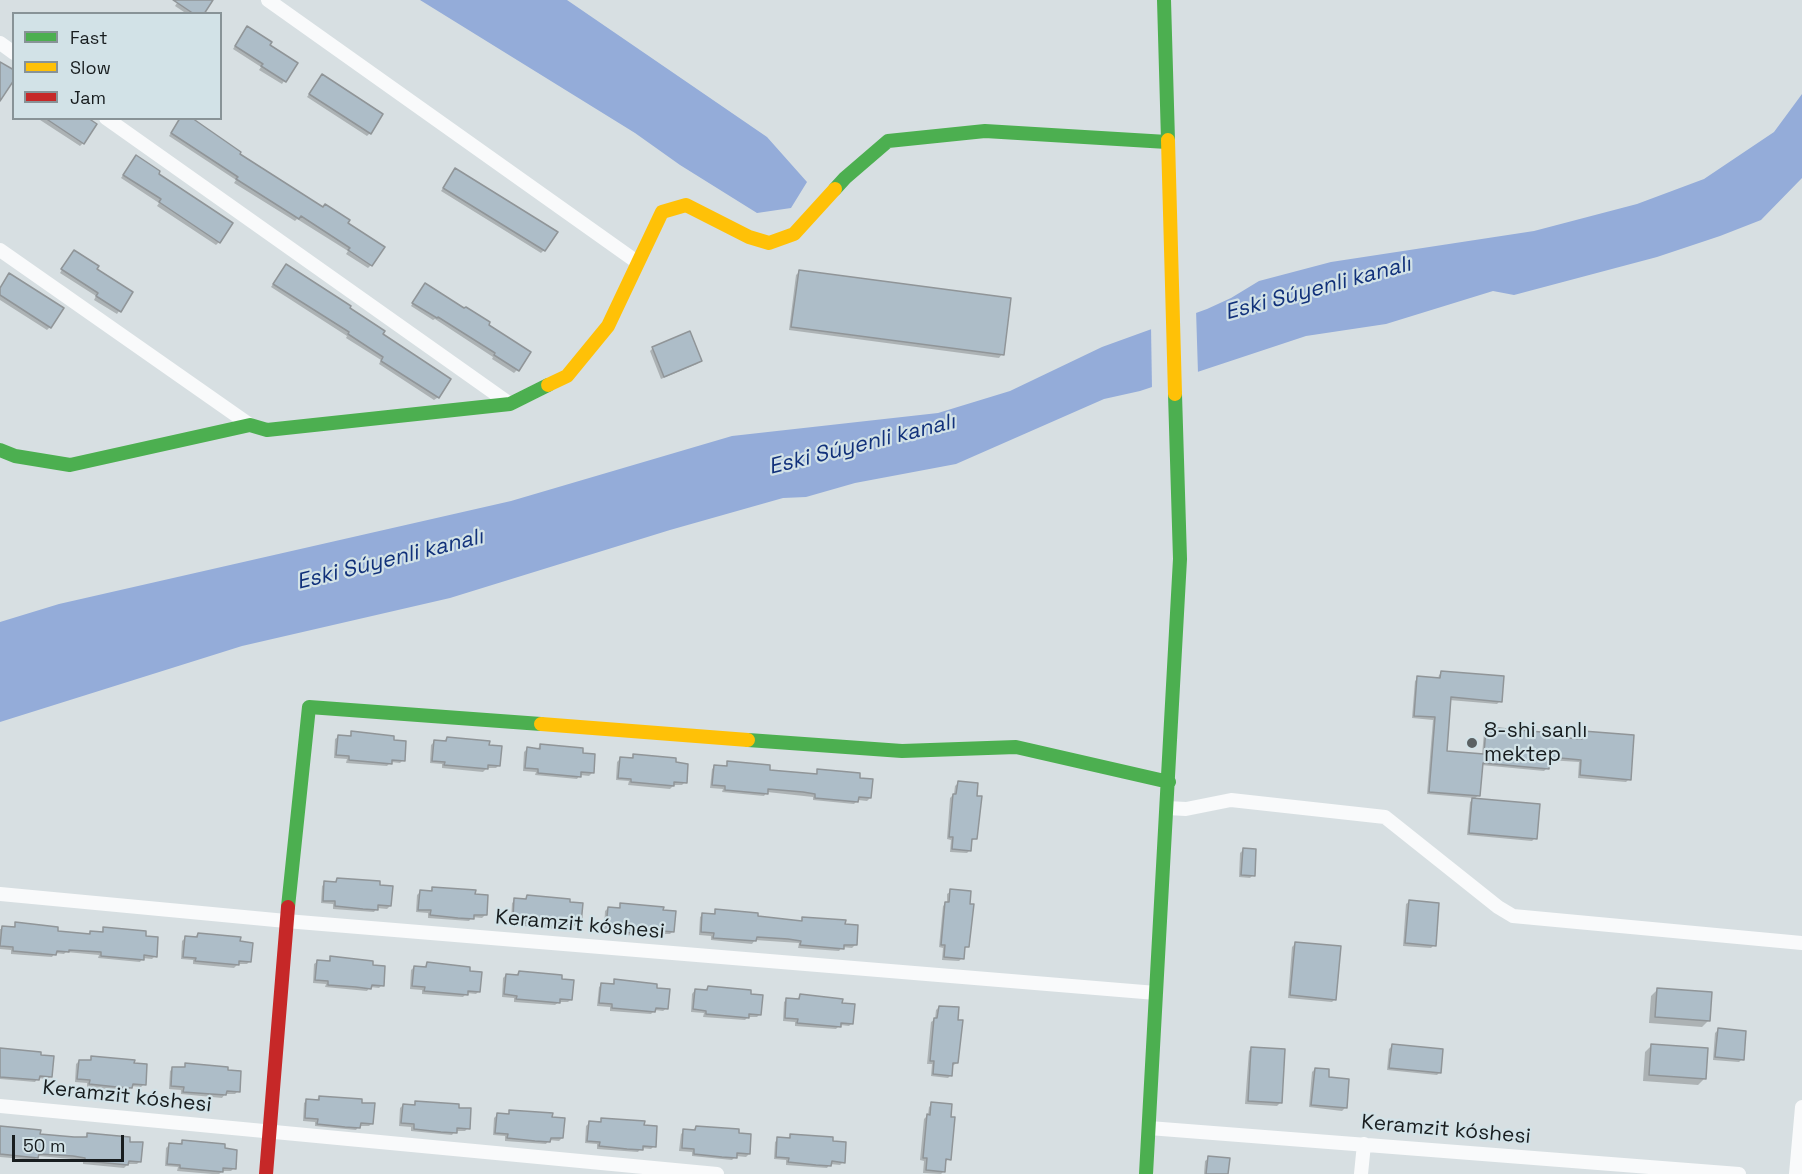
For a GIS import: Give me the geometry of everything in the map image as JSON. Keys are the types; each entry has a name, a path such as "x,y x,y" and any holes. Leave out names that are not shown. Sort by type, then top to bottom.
{"street":[{"path":"268,0 637,262"},
{"path":"1146,1174 1180,559 1164,0"},
{"path":"109,120 510,404"},
{"path":"0,250 250,425 267,430 510,404 567,376 608,326 662,212 686,204 749,237 770,243 794,234 845,178 888,141 985,131 1167,142"},
{"path":"0,450 15,456 70,465 250,425"},
{"path":"266,1174 286,921 309,707 902,751 1016,747 1169,782"},
{"path":"1167,808 1186,809 1231,800 1385,817 1498,907 1513,916 1802,943"},
{"name":"Keramzit kóshesi","path":"0,894 286,921 1156,993"},
{"name":"Keramzit kóshesi","path":"0,1106 717,1174"},
{"path":"1796,1174 1802,1107"},
{"name":"Keramzit kóshesi","path":"1149,1128 1739,1174"},
{"path":"1361,1174 1364,1144"}],"water":[{"path":"420,0 567,0 767,137 807,182 791,208 757,213 680,165 635,133"},
{"name":"Eski Súyenli kanalı","path":"1802,94 1802,178 1761,220 1720,236 1657,257 1514,295 1493,291 1386,324 1306,336 1140,391 1104,399 956,464 855,483 806,497 783,498 670,530 450,598 242,646 0,722 0,622 59,604 511,501 732,436 938,413 1010,391 1102,347 1207,309 1259,281 1331,262 1534,231 1637,204 1704,179 1774,132"}],"pier":[{"path":"1196,310 1198,374 1152,390 1151,326"}],"building":[{"path":"173,0 213,0 205,12 191,12"},
{"path":"247,26 272,42 270,45 298,63 286,82 235,46"},
{"path":"0,62 12,69 12,83 0,101"},
{"path":"322,74 383,114 371,134 309,94"},
{"path":"48,120 91,120 97,124 84,144"},
{"path":"179,120 195,120 241,152 240,154 323,207 325,204 350,220 348,223 385,247 372,266 348,250 350,248 301,216 299,219 236,179 238,177 171,133"},
{"path":"136,155 160,171 159,174 233,223 220,243 159,202 161,199 123,175"},
{"path":"455,168 558,232 545,251 443,188"},
{"path":"74,250 99,266 97,269 133,292 121,312 96,296 98,293 61,269"},
{"path":"286,264 351,306 350,308 385,331 383,334 451,379 439,398 381,361 383,357 348,334 349,332 273,284"},
{"path":"799,270 1011,298 1004,355 791,327"},
{"path":"9,273 64,308 51,328 0,295 0,288"},
{"path":"425,283 490,322 489,325 531,352 519,371 494,355 495,353 412,303"},
{"path":"690,331 702,361 664,377 652,347"},
{"path":"1441,671 1504,676 1502,702 1451,697 1447,751 1484,754 1486,727 1552,733 1552,737 1582,739 1583,731 1634,735 1631,780 1580,775 1581,760 1550,757 1549,769 1483,763 1480,796 1429,792 1435,717 1414,716 1417,676 1440,678"},
{"path":"351,731 394,736 394,740 406,741 405,761 392,760 392,764 349,760 349,756 336,755 338,735 351,736"},
{"path":"447,737 490,741 489,745 502,746 500,766 488,765 488,769 444,765 445,762 432,761 434,740 446,741"},
{"path":"540,744 583,748 583,753 595,754 594,773 581,772 581,777 538,773 538,769 525,768 527,747 540,749"},
{"path":"633,754 676,758 676,762 688,764 687,783 674,782 674,786 631,782 631,779 618,778 620,757 633,758"},
{"path":"727,761 770,765 770,770 817,774 817,769 860,773 860,778 873,779 871,798 859,797 858,802 815,798 815,794 803,792 768,789 768,794 725,790 725,786 712,785 714,765 727,766"},
{"path":"958,781 978,783 977,796 982,796 977,839 972,839 971,851 952,849 953,837 949,837 953,794 956,794"},
{"path":"1472,798 1540,804 1537,839 1469,833"},
{"path":"1243,848 1256,849 1255,876 1241,875"},
{"path":"337,878 380,881 380,885 393,886 391,906 378,905 378,910 363,909 335,906 335,901 323,901 324,881 336,882"},
{"path":"432,887 476,890 475,894 488,895 487,915 474,915 474,919 458,918 430,915 431,910 418,910 420,890 432,891"},
{"path":"950,889 971,891 970,904 974,904 969,947 965,947 964,959 944,957 945,945 941,945 945,902 949,902"},
{"path":"527,895 570,899 570,902 583,903 581,924 569,923 568,927 553,926 525,923 526,919 513,918 514,898 526,899"},
{"path":"1409,900 1439,903 1436,946 1405,943"},
{"path":"620,903 664,907 663,910 676,911 674,932 662,931 662,935 618,932 619,927 606,926 608,907 620,908"},
{"path":"715,909 758,913 758,916 802,921 802,917 846,920 845,924 858,925 857,945 844,945 844,949 800,945 801,941 788,939 757,937 756,941 713,938 714,933 701,932 702,913 715,914"},
{"path":"15,922 58,927 58,931 90,934 90,931 103,932 103,927 146,931 146,936 158,937 157,957 144,955 144,960 101,956 101,952 69,950 69,952 57,951 56,955 13,951 13,947 0,946 2,926 15,927"},
{"path":"198,933 241,937 240,941 253,943 251,962 239,961 239,965 195,961 196,958 183,957 185,936 197,937"},
{"path":"1295,942 1341,946 1336,1000 1290,995"},
{"path":"330,956 373,961 373,965 385,966 384,986 372,985 371,989 328,985 328,981 315,980 317,960 330,961"},
{"path":"427,962 470,967 470,971 482,972 480,992 468,991 468,995 424,991 425,987 412,986 414,966 426,967"},
{"path":"519,971 562,975 562,979 574,980 572,1000 560,999 560,1003 516,999 517,996 504,994 506,974 518,975"},
{"path":"614,979 657,984 657,988 670,989 668,1009 656,1008 655,1012 612,1008 612,1004 599,1003 601,983 614,984"},
{"path":"708,986 751,990 751,994 763,995 761,1015 749,1014 749,1018 706,1014 706,1011 693,1009 695,989 707,990"},
{"path":"1657,988 1712,992 1710,1021 1655,1017"},
{"path":"800,994 843,999 842,1003 855,1004 853,1024 841,1023 841,1027 797,1023 798,1019 785,1018 786,998 799,999"},
{"path":"939,1006 959,1007 958,1020 963,1020 958,1063 953,1063 952,1076 933,1074 934,1061 930,1061 934,1018 937,1018"},
{"path":"1718,1028 1746,1031 1744,1060 1715,1057"},
{"path":"1392,1044 1443,1049 1441,1073 1389,1068"},
{"path":"1651,1044 1708,1048 1706,1079 1649,1075"},
{"path":"1251,1047 1285,1049 1282,1103 1248,1101"},
{"path":"0,1048 41,1052 41,1055 54,1056 52,1077 40,1076 39,1080 0,1077"},
{"path":"91,1056 135,1060 134,1063 147,1064 146,1085 133,1084 132,1088 117,1087 89,1084 90,1080 77,1079 79,1060 91,1060"},
{"path":"185,1063 228,1067 228,1070 241,1071 240,1092 227,1091 226,1095 183,1092 184,1087 171,1086 172,1067 185,1067"},
{"path":"1315,1068 1329,1069 1329,1077 1349,1079 1347,1108 1311,1105"},
{"path":"319,1096 362,1099 362,1103 375,1103 373,1124 361,1123 360,1128 345,1127 317,1124 318,1119 305,1118 306,1099 319,1100"},
{"path":"415,1101 459,1104 459,1108 471,1108 470,1129 457,1128 457,1133 441,1132 414,1129 414,1124 401,1123 403,1104 415,1105"},
{"path":"931,1102 952,1104 951,1117 955,1117 951,1160 946,1159 945,1172 926,1170 927,1158 923,1158 927,1114 930,1115"},
{"path":"509,1110 553,1113 552,1117 565,1118 563,1138 551,1138 550,1142 535,1141 507,1138 508,1134 495,1133 497,1113 509,1114"},
{"path":"601,1118 645,1121 644,1125 657,1126 656,1147 643,1146 643,1150 627,1149 599,1146 600,1142 587,1141 589,1121 601,1122"},
{"path":"0,1126 41,1130 40,1134 74,1137 87,1137 87,1133 130,1137 130,1142 143,1142 141,1162 129,1161 128,1165 85,1161 85,1158 73,1156 39,1154 38,1158 0,1154"},
{"path":"696,1126 739,1129 739,1133 751,1134 750,1154 737,1153 737,1158 722,1157 694,1154 694,1149 682,1148 683,1129 695,1130"},
{"path":"790,1134 833,1137 833,1141 846,1142 845,1163 832,1161 831,1166 816,1165 788,1162 789,1158 776,1157 777,1137 790,1138"},
{"path":"182,1140 225,1144 225,1148 237,1150 236,1169 223,1168 223,1172 180,1168 180,1165 167,1164 169,1143 182,1144"},
{"path":"1208,1156 1230,1158 1228,1174 1206,1174"}],"traffic: fast":[{"path":"1164,0 1168,140"},
{"path":"835,189 888,141 985,131 1167,142"},
{"path":"0,450 15,456 70,465 250,425 267,430 510,404 548,385"},
{"path":"1146,1174 1180,559 1175,394"},
{"path":"288,907 309,707 541,724"},
{"path":"748,740 902,751 1016,747 1169,782"}],"traffic: slow":[{"path":"1168,140 1175,394"},
{"path":"548,385 567,376 608,326 662,212 686,205 749,237 769,243 794,234 835,189"},
{"path":"541,724 748,740"}],"traffic: jam":[{"path":"266,1174 288,907"}],"place":[{"name":"8-shi sanlı mektep","path":"1472,743"}]}
